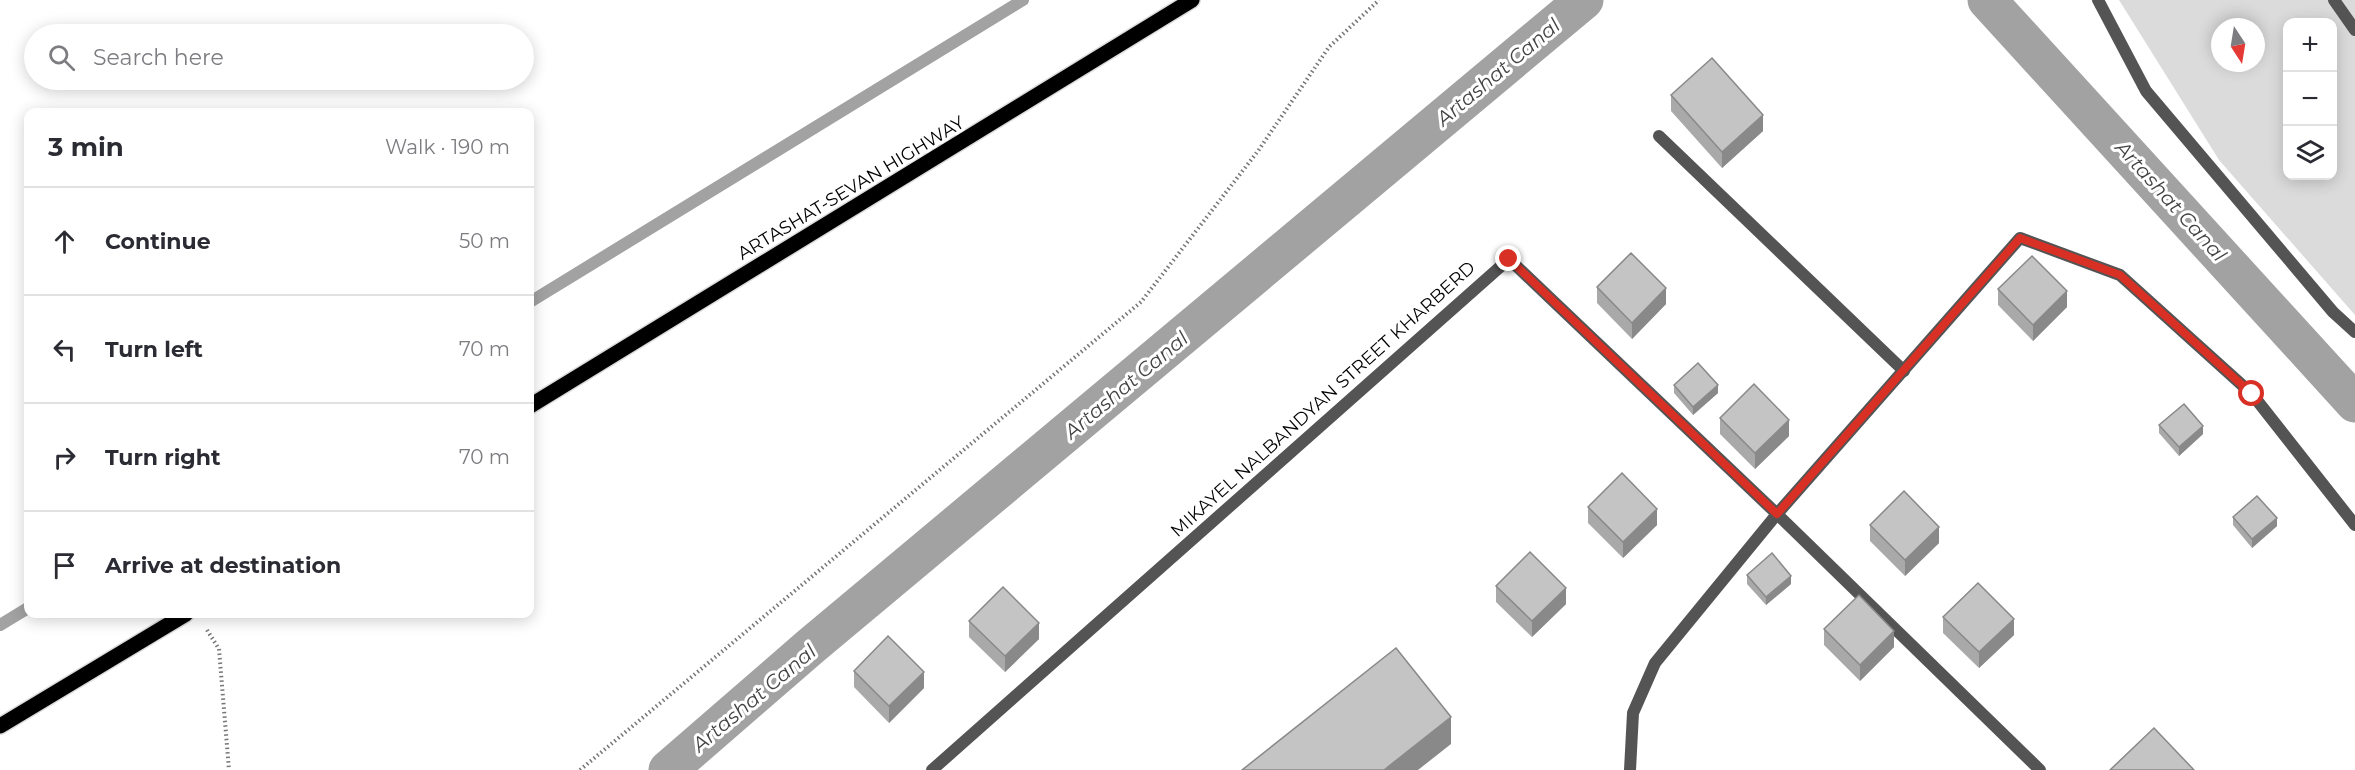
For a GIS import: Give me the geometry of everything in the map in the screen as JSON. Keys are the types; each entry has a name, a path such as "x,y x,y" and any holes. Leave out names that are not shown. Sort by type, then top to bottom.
{"main road":[{"name":"ARTASHAT-SEVAN HIGHWAY","path":"534,404 1192,0"},
{"path":"0,726 179,618"}],"street":[{"path":"2098,0 2146,90 2333,312 2355,332"},
{"path":"2334,0 2355,30"},
{"path":"1659,136 1904,370"},
{"path":"1630,770 1633,713 1655,663 1777,514 2020,238 2120,275 2252,394 2355,525"},
{"name":"MIKAYEL NALBANDYAN STREET KHARBERD","path":"933,770 1509,259 1777,514 2040,770"}],"path":[{"path":"580,770 1141,302 1258,151 1329,47 1379,0"},
{"path":"203,622 219,649 229,770"}],"shaded area":[{"path":"2119,0 2355,0 2355,315 2219,160"}],"building":[{"path":"1712,58 1763,115 1722,152 1671,95"},
{"path":"1631,253 1666,288 1632,323 1597,287"},
{"path":"2032,256 2067,291 2033,325 1998,289"},
{"path":"1698,363 1718,385 1693,407 1674,385"},
{"path":"1754,384 1789,420 1755,453 1720,418"},
{"path":"2184,404 2203,426 2179,447 2159,425"},
{"path":"1622,473 1657,509 1623,542 1588,507"},
{"path":"1904,491 1939,527 1905,560 1870,525"},
{"path":"2257,496 2277,518 2252,539 2233,517"},
{"path":"1530,552 1566,588 1532,621 1496,586"},
{"path":"1772,553 1791,576 1766,597 1747,575"},
{"path":"1978,583 2014,619 1979,652 1943,617"},
{"path":"1003,587 1039,623 1005,656 969,621"},
{"path":"1859,595 1894,631 1860,665 1824,629"},
{"path":"888,636 924,672 889,706 854,671"},
{"path":"1396,648 1451,717 1384,770 1242,770"},
{"path":"2154,728 2194,770 2110,770"}],"waterway":[{"path":"534,300 1023,0"},
{"name":"Artashat Canal","path":"668,770 811,646 1584,0"},
{"name":"Artashat Canal","path":"1987,0 2355,403"},
{"path":"0,625 24,610"}],"route":[{"path":"1509,259 1777,514 2020,238 2120,275 2252,394"}]}
